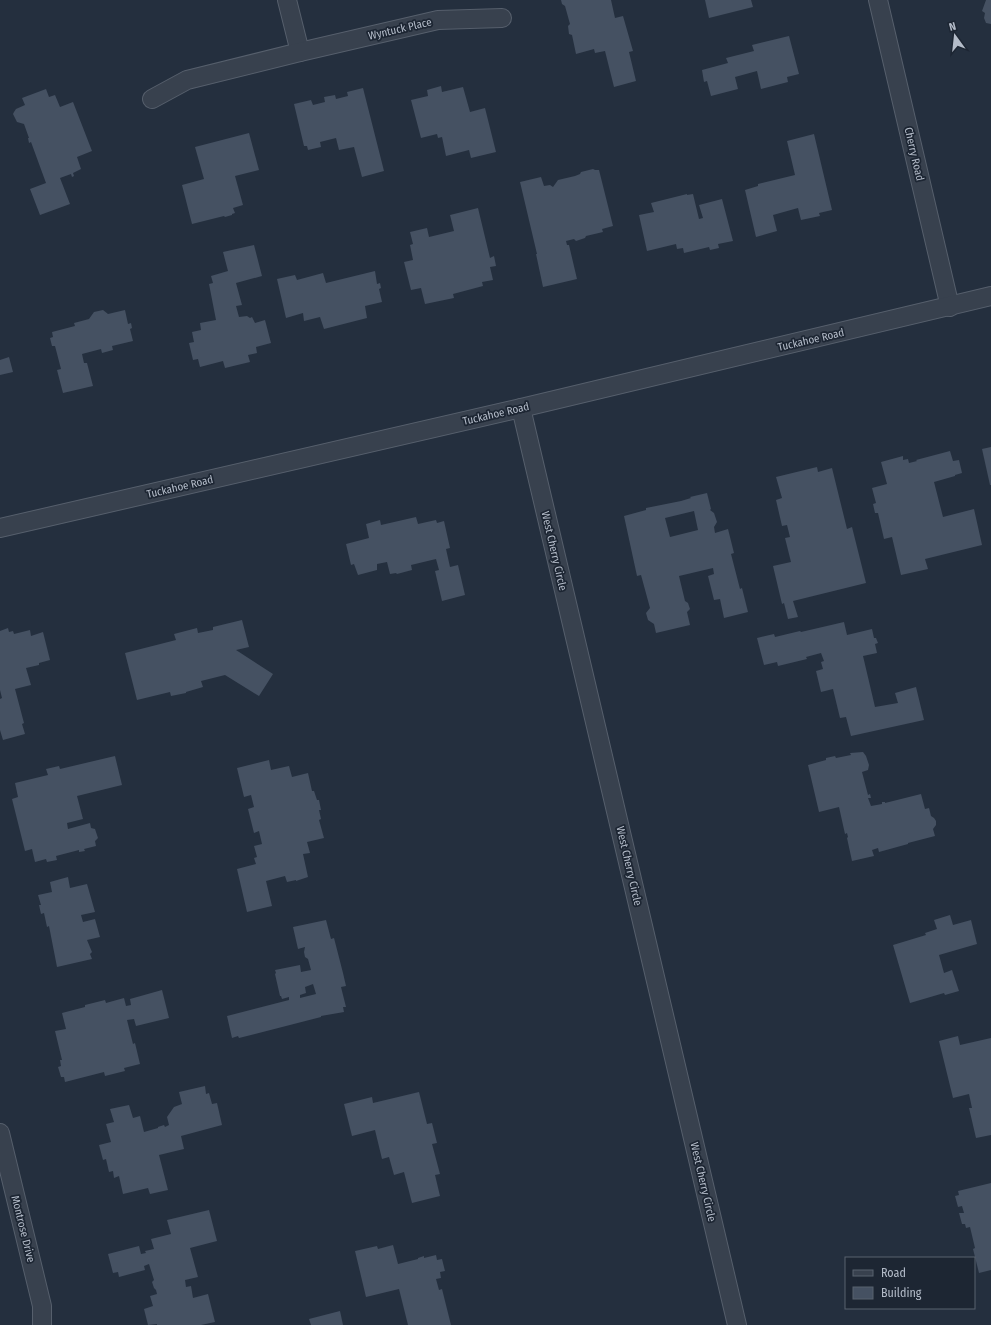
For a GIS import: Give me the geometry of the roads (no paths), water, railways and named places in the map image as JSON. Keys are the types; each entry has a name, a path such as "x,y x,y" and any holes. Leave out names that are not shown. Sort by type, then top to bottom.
{"street":[{"path":"287,0 300,52"},
{"name":"Cherry Road","path":"878,0 950,307"},
{"name":"Wyntuck Place","path":"152,98 187,80 438,20 502,18"},
{"name":"Tuckahoe Road","path":"0,528 521,408 991,296"},
{"name":"West Cherry Circle","path":"521,408 737,1325"},
{"name":"Montrose Drive","path":"0,1133 42,1306 42,1325"}]}
